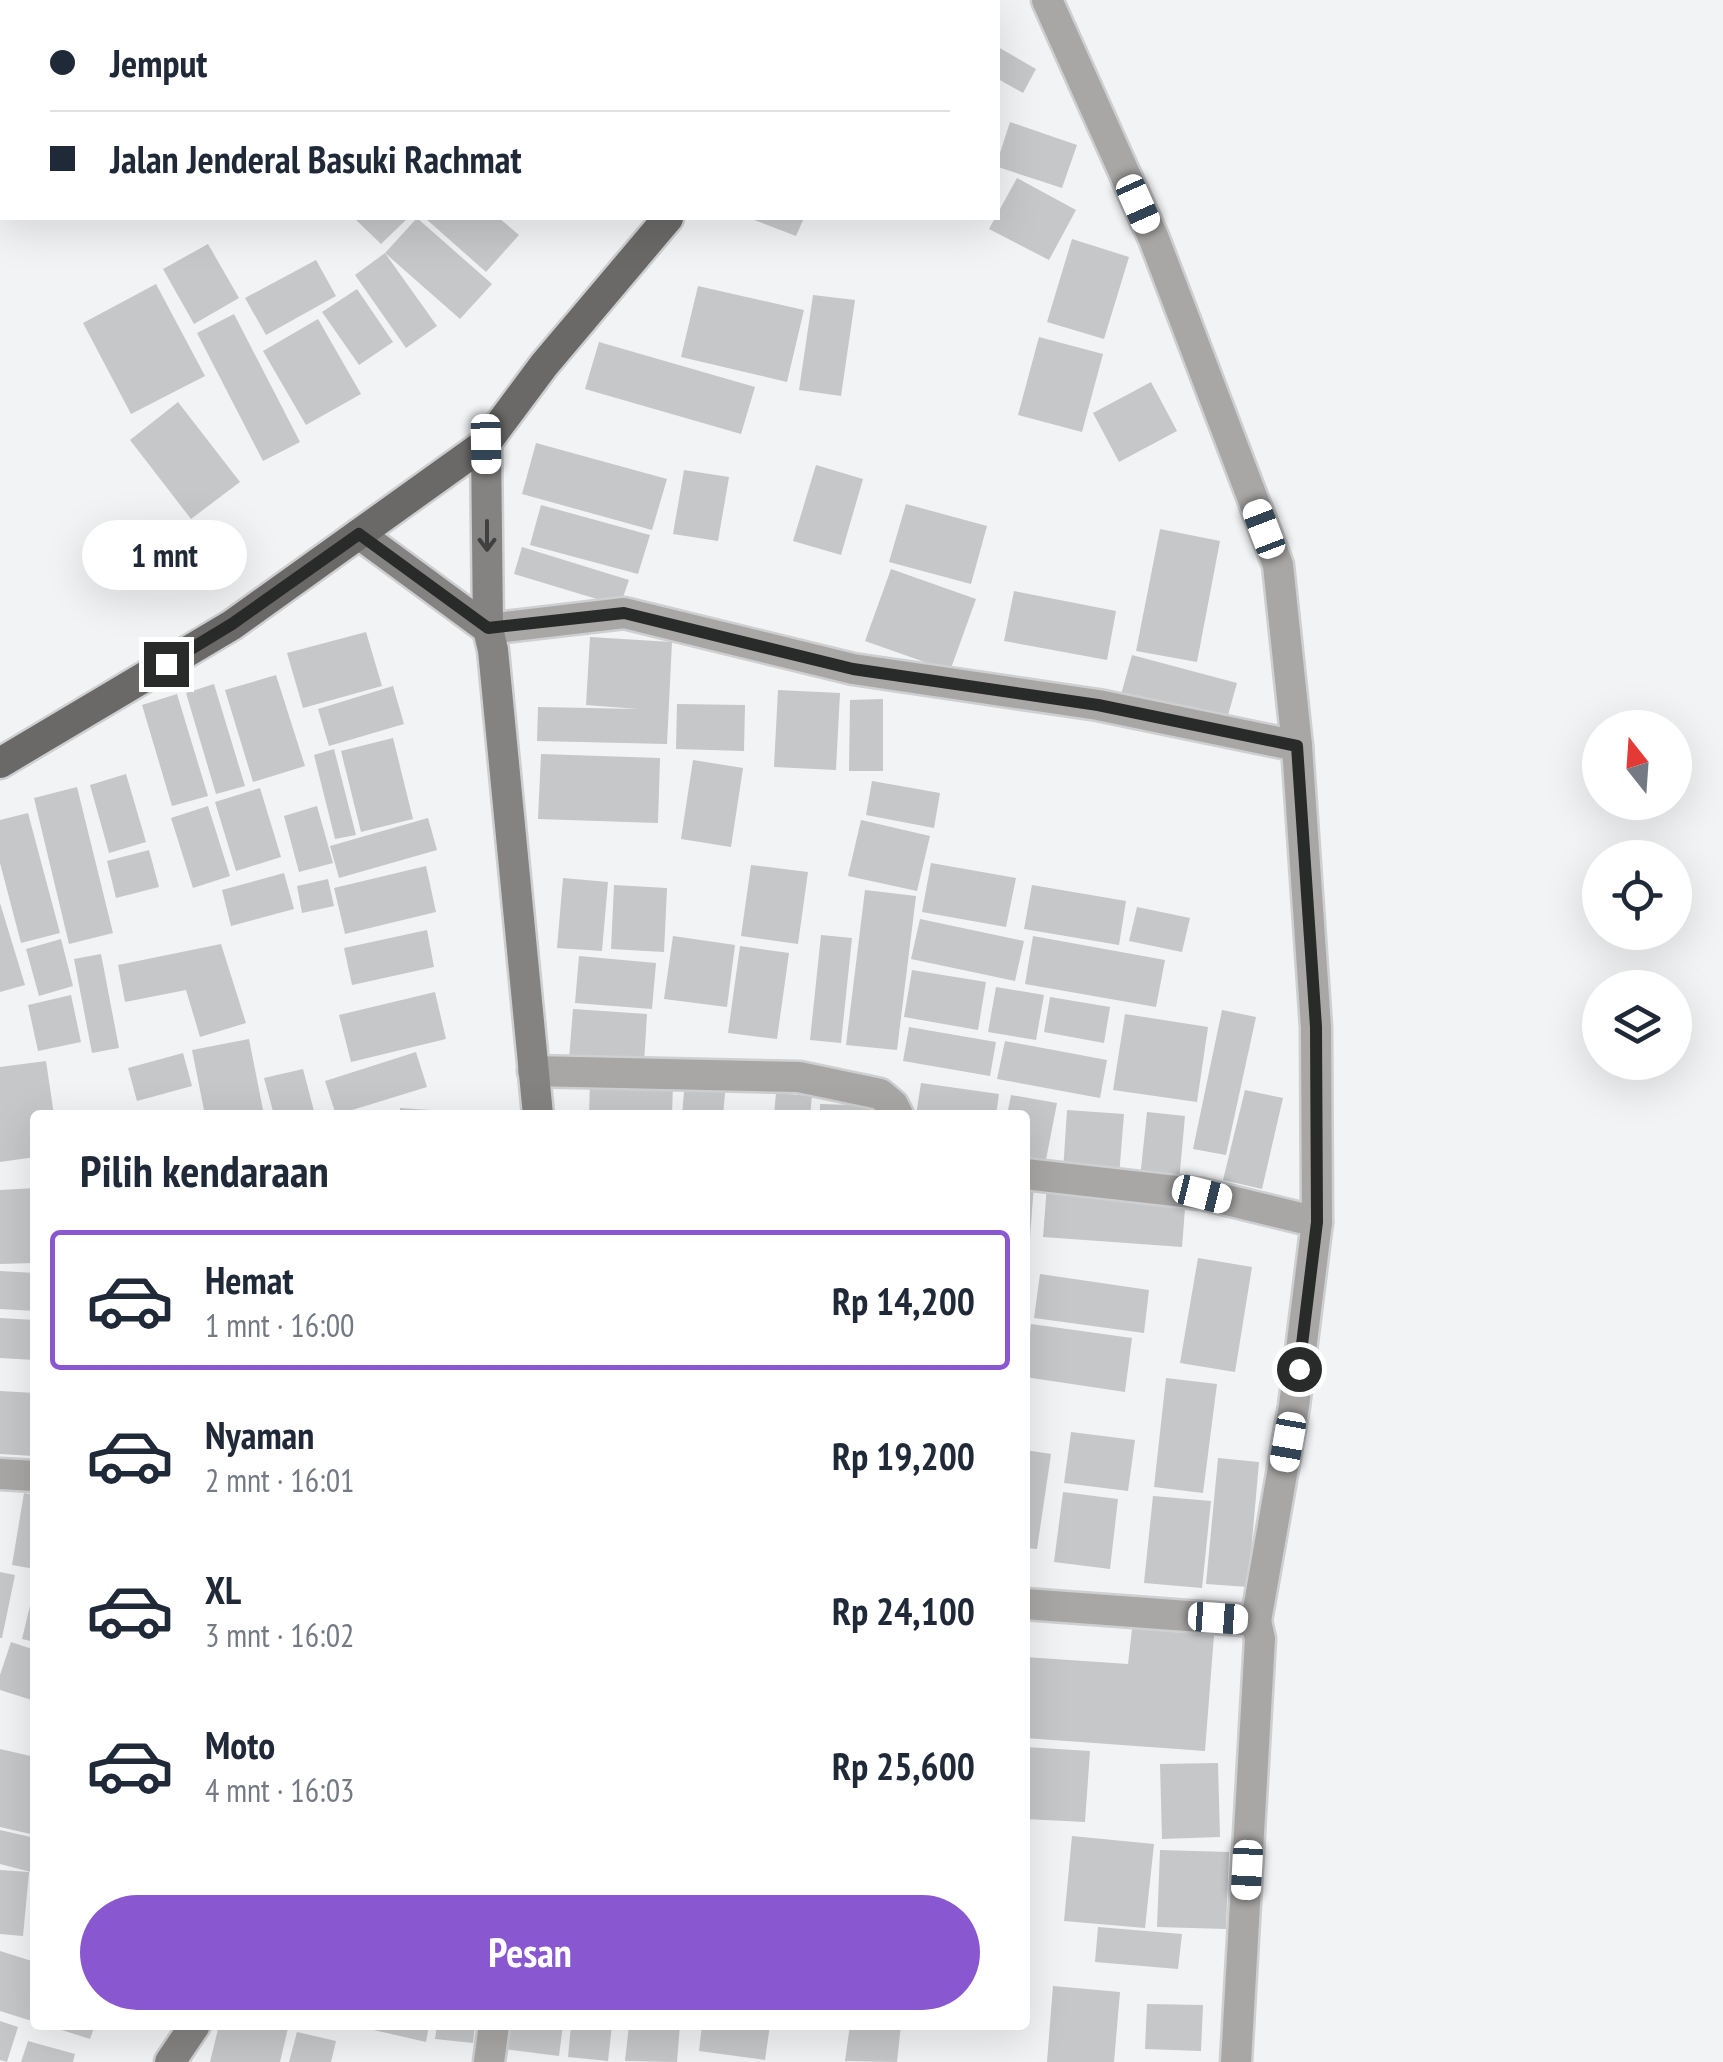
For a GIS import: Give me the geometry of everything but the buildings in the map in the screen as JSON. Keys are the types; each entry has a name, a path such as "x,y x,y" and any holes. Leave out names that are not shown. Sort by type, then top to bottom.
{"main road":[{"path":"0,763 232,624 486,444 544,365 666,220"}],"street":[{"path":"1047,0 1154,238 1278,565 1297,746 1316,1027 1317,1222 1294,1406 1256,1621 1260,1639 1236,2062"},
{"path":"486,444 488,628 537,1110"},
{"path":"359,534 488,628 624,613 853,669 1098,705 1297,746"},
{"path":"533,1071 800,1077 880,1094 896,1110"},
{"path":"1030,1175 1202,1194 1317,1222"},
{"path":"0,1474 30,1476"},
{"path":"1030,1604 1256,1621"},
{"path":"170,2062 192,2030"},
{"path":"489,2062 493,2030"}],"route":[{"path":"166,664 232,624 359,534 488,628 624,613 853,669 1098,705 1297,746 1316,1027 1317,1222 1299,1369"}]}
